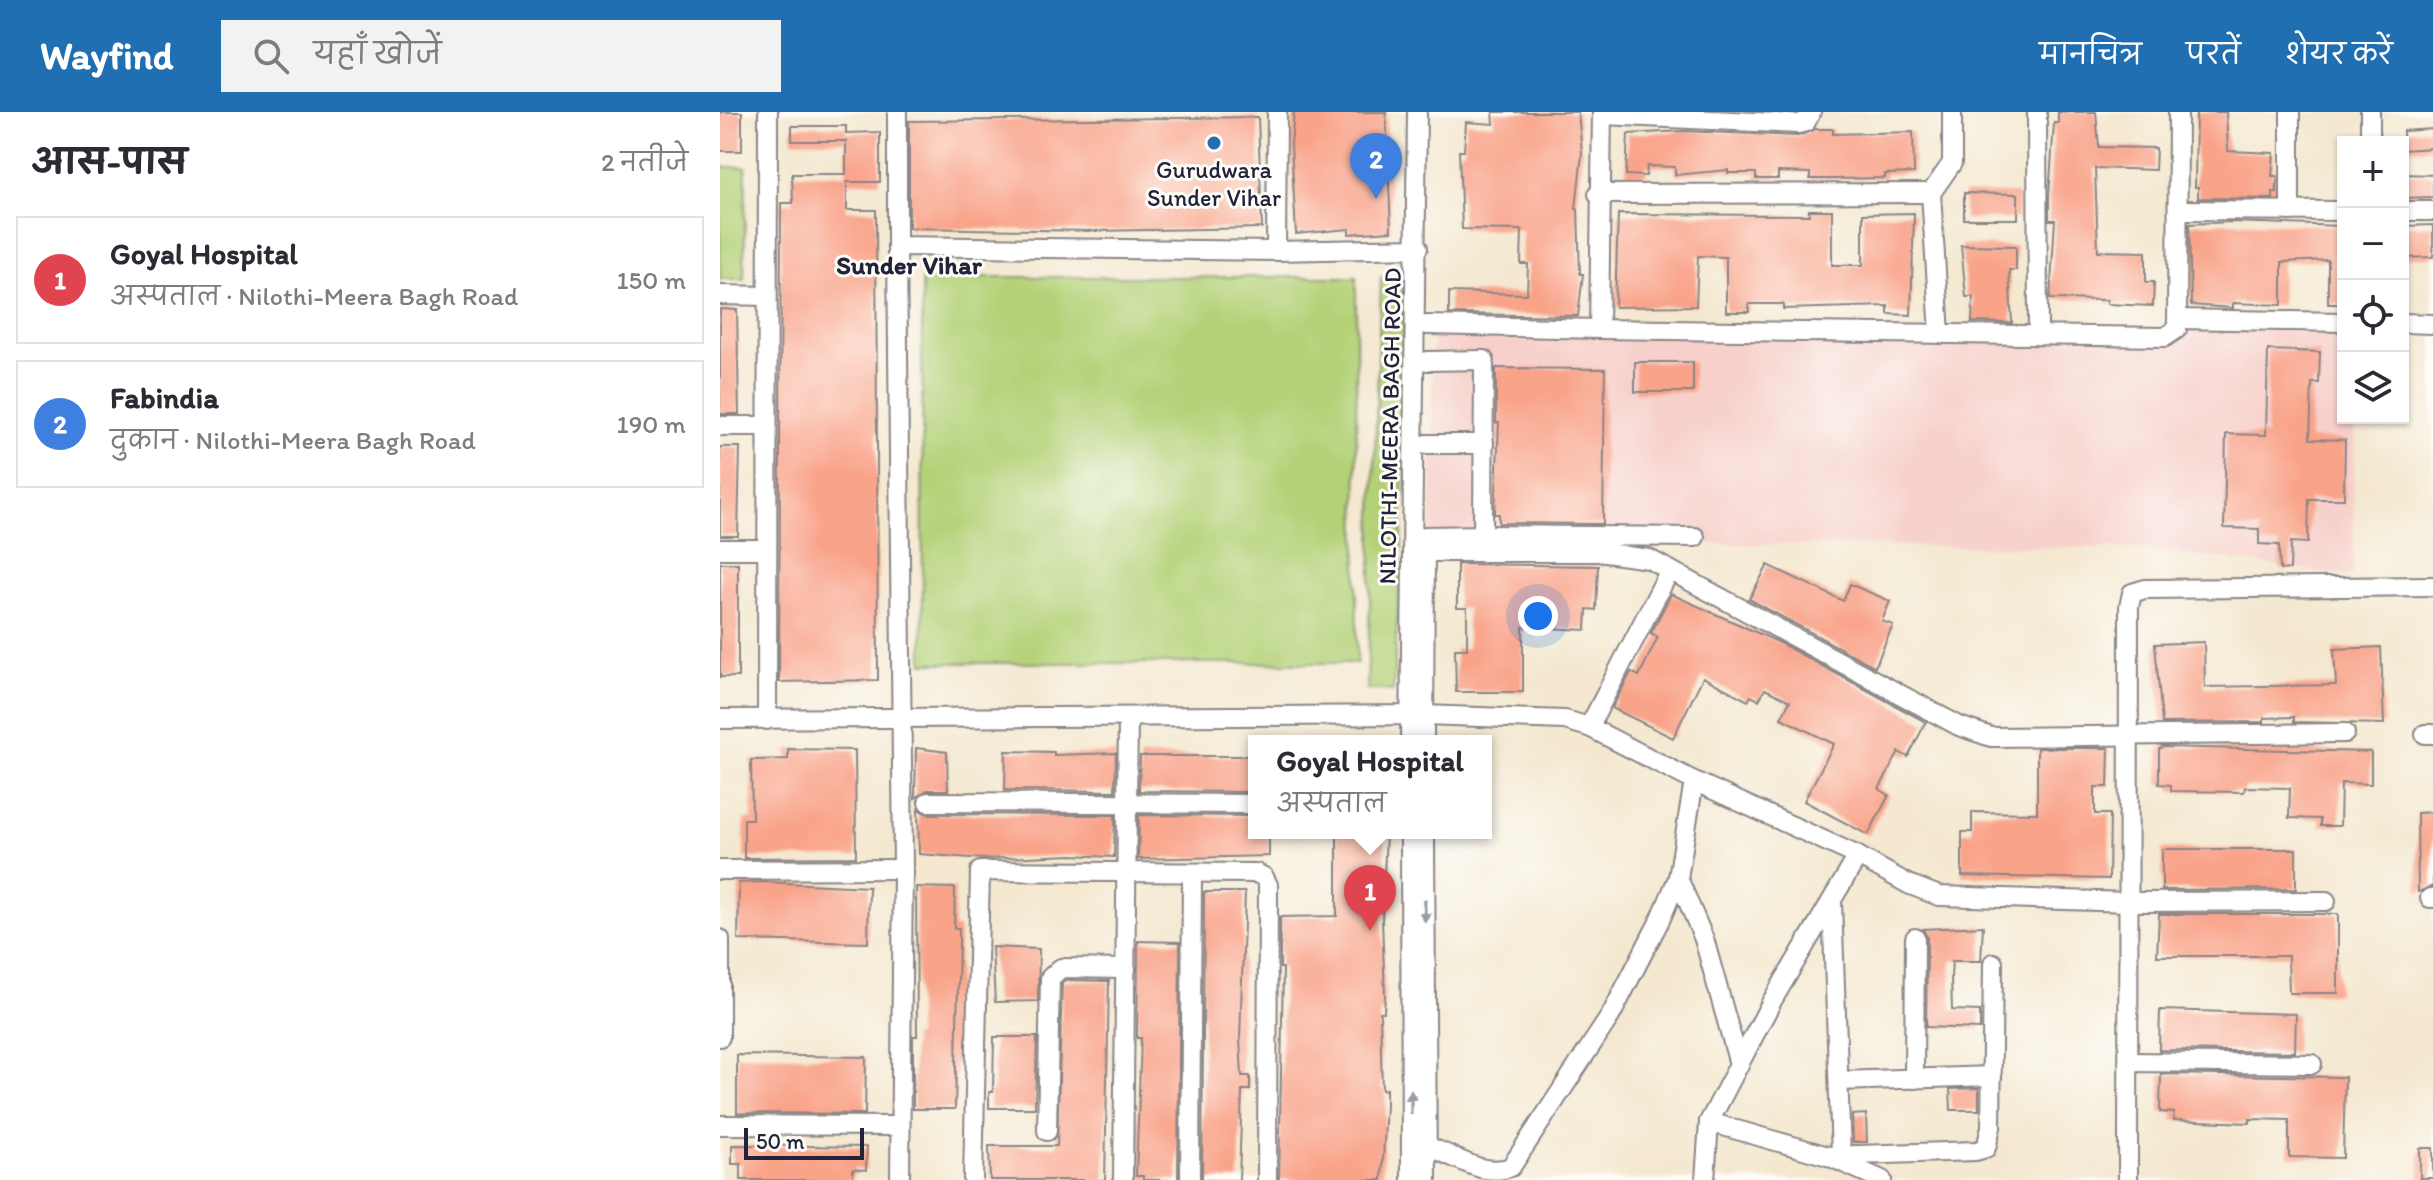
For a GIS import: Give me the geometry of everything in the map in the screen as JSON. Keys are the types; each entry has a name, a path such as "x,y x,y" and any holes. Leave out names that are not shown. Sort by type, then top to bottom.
{"street":[{"path":"767,720 768,112"},
{"path":"897,112 903,869 900,1180"},
{"path":"1276,251 1277,112"},
{"name":"NILOTHI-MEERA BAGH ROAD","path":"1417,112 1421,547"},
{"name":"NILOTHI-MEERA BAGH ROAD","path":"1412,735 1417,715 1426,444 1427,112"},
{"path":"1599,329 1598,194 1602,114 1706,116 1798,124 1806,122 1811,112"},
{"path":"1940,334 1931,193 1952,163 1952,112"},
{"path":"2037,112 2038,335"},
{"path":"1427,325 2165,337 2177,329 2178,112"},
{"path":"2290,112 2290,211"},
{"path":"2370,112 2370,136"},
{"path":"1598,194 1931,193"},
{"path":"2178,210 2337,211"},
{"path":"2409,211 2433,211"},
{"path":"897,246 1276,251 1418,248"},
{"path":"720,295 767,296"},
{"path":"2177,319 2337,322"},
{"path":"2409,323 2433,324"},
{"path":"1427,361 1484,360 1483,535"},
{"path":"720,426 767,426"},
{"path":"1426,444 1484,444"},
{"path":"1421,547 1483,535 1695,537"},
{"path":"1421,547 1628,554 1670,570 1959,726 1991,737 2345,733"},
{"path":"720,549 767,549"},
{"path":"1589,727 1670,570"},
{"path":"2128,1180 2132,735 2129,607 2132,593 2145,589 2433,586"},
{"path":"720,719 1417,715 1528,716 1565,720 1589,727 1694,781 1939,896 2130,902 2326,901"},
{"name":"NILOTHI-MEERA BAGH ROAD","path":"1417,715 1422,735"},
{"path":"1123,1180 1128,717"},
{"path":"1419,1144 1488,1174 1511,1167 1611,1015 1678,878 1694,781"},
{"path":"928,802 1248,804"},
{"path":"1410,839 1419,1144 1427,1180"},
{"path":"1411,1180 1419,1144 1425,839"},
{"path":"1705,1180 1709,1122 1858,856"},
{"path":"720,870 903,869"},
{"path":"973,1180 980,871 1256,873 1264,877 1268,885 1267,1180"},
{"path":"1190,1180 1192,873"},
{"path":"1678,878 1704,939 1739,1064"},
{"path":"1832,900 1839,1081 1834,1156"},
{"path":"1914,1079 1915,938"},
{"path":"720,939 720,1037"},
{"path":"1834,1156 1976,1151 1986,1148 1991,1127 1993,963"},
{"path":"1047,1131 1050,978 1061,968 1126,969"},
{"path":"2129,1062 2312,1064"},
{"path":"1839,1081 1992,1076"},
{"path":"1709,1122 1834,1156 1882,1180"},
{"path":"720,1125 900,1126"}],"shaded area":[{"path":"1433,327 2337,331 2337,424 2355,424 2353,576 2139,548 1613,543 1431,547"}],"green space":[{"path":"720,167 746,167 744,279 720,279"},
{"path":"922,277 1356,277 1357,663 923,663"},
{"path":"1381,277 1405,284 1402,542 1393,691 1367,689"}],"building":[{"path":"720,112 742,112 742,151 720,151"},
{"path":"1294,112 1386,112 1391,231 1349,234 1349,229 1296,234 1291,144"},
{"path":"1493,112 1578,112 1582,153 1576,209 1580,274 1583,274 1578,316 1449,314 1449,292 1527,294 1528,264 1521,264 1522,230 1462,229 1459,151 1464,151 1466,122 1494,124"},
{"path":"2058,112 2096,112 2099,147 2156,148 2155,170 2095,168 2098,251 2146,252 2146,282 2154,282 2153,306 2107,304 2107,300 2050,299 2055,220 2049,220 2049,197 2054,123 2058,123"},
{"path":"2196,112 2226,112 2228,151 2274,153 2272,176 2277,176 2277,192 2273,192 2273,199 2198,198 2198,187 2195,187"},
{"path":"1258,117 1262,228 1094,231 909,228 909,121"},
{"path":"792,126 846,126 846,133 880,132 880,182 847,182 847,210 876,210 878,680 779,682 781,203 793,203 792,174 846,174 846,141 792,141"},
{"path":"1816,129 1833,129 1833,134 1913,132 1914,173 1885,174 1885,178 1810,179 1810,173 1778,172 1778,179 1756,179 1756,173 1728,173 1728,170 1675,175 1675,167 1647,166 1646,176 1626,175 1628,134 1683,131 1798,136"},
{"path":"2433,129 2433,148 2409,150 2409,136 2403,136 2403,131"},
{"path":"2409,174 2433,175 2433,197 2409,198"},
{"path":"1964,193 2018,194 2018,219 1964,219"},
{"path":"1809,210 1832,210 1832,265 1863,265 1863,214 1914,213 1911,315 1888,314 1888,306 1783,309 1783,304 1749,304 1749,312 1726,312 1726,257 1698,256 1696,306 1615,307 1618,214 1809,215"},
{"path":"2231,222 2337,226 2337,304 2328,304 2328,260 2282,262 2282,305 2233,303 2233,308 2191,305 2189,224"},
{"path":"2433,225 2433,257 2409,258 2409,226"},
{"path":"1961,245 2016,246 2016,270 2009,270 2012,323 1972,322 1973,297 1966,297"},
{"path":"720,309 737,310 739,414 720,414"},
{"path":"2268,350 2320,352 2319,383 2312,383 2310,439 2345,440 2344,499 2309,499 2308,543 2291,542 2290,569 2280,570 2279,545 2259,544 2259,529 2224,528 2226,434 2266,435"},
{"path":"1635,362 1693,362 1693,392 1635,392"},
{"path":"1496,368 1605,369 1603,524 1499,523 1499,514 1495,514 1499,423 1496,423"},
{"path":"720,447 740,447 738,536 720,536"},
{"path":"720,563 738,563 738,677 720,677"},
{"path":"1457,564 1598,566 1596,610 1587,609 1586,630 1523,627 1523,692 1456,692 1455,649 1467,649 1467,608 1457,608"},
{"path":"1768,565 1843,601 1850,584 1890,601 1882,621 1893,625 1875,667 1749,599"},
{"path":"1671,594 1778,642 1926,722 1908,757 1899,752 1879,789 1889,795 1868,835 1804,801 1834,744 1781,718 1790,701 1765,689 1759,700 1751,696 1748,701 1703,677 1673,738 1612,708 1631,672 1639,676 1658,637 1651,633"},
{"path":"2204,642 2205,687 2336,685 2334,649 2381,647 2384,724 2294,722 2294,717 2264,718 2264,722 2162,723 2155,644"},
{"path":"916,748 947,752 948,790 927,790 915,798"},
{"path":"2037,748 2109,748 2108,787 2095,787 2095,814 2110,814 2109,879 1962,876 1962,832 1972,832 1972,812 2037,813"},
{"path":"788,749 855,750 856,857 744,858 744,819 752,819 751,760 788,759"},
{"path":"2159,749 2371,752 2371,784 2341,783 2340,826 2320,826 2320,819 2289,818 2290,788 2245,787 2244,792 2171,791 2171,785 2159,784"},
{"path":"1006,751 1054,752 1054,755 1116,753 1115,791 1005,790"},
{"path":"1140,756 1248,756 1248,792 1139,791"},
{"path":"918,809 928,814 1115,815 1114,857 1071,855 984,859 919,854"},
{"path":"2433,812 2433,886 2418,892 2417,813"},
{"path":"1139,815 1248,816 1248,839 1269,839 1269,856 1138,859"},
{"path":"1337,839 1386,839 1382,920 1385,995 1384,1012 1380,1012 1382,1090 1386,1089 1382,1180 1279,1180 1283,968 1280,968 1280,917 1337,916"},
{"path":"2162,849 2296,849 2296,889 2162,890"},
{"path":"739,883 869,887 868,943 738,940"},
{"path":"916,887 955,888 954,928 959,928 959,942 955,1109 913,1109 913,1036 917,1036"},
{"path":"1204,892 1245,892 1240,1039 1242,1076 1250,1076 1250,1090 1242,1090 1239,1180 1202,1180"},
{"path":"2159,914 2338,914 2338,993 2289,993 2288,956 2157,956"},
{"path":"1983,926 1981,961 1952,961 1951,977 1952,1010 1980,1011 1980,1029 1926,1027 1927,938 1923,929"},
{"path":"1138,941 1180,942 1178,1180 1143,1180 1143,1176 1136,1176 1141,1038 1137,1038"},
{"path":"992,947 1039,949 1038,1001 995,1002"},
{"path":"1066,980 1109,981 1105,1180 990,1180 989,1146 1057,1146 1062,983"},
{"path":"2160,1010 2296,1014 2295,1052 2159,1050"},
{"path":"994,1037 1037,1037 1035,1108 989,1108 989,1092 993,1092"},
{"path":"737,1055 866,1057 865,1114 737,1113"},
{"path":"2161,1074 2345,1077 2343,1158 2289,1157 2289,1120 2250,1119 2250,1123 2173,1120 2174,1113 2160,1112"},
{"path":"1979,1088 1979,1110 1951,1110 1950,1089"},
{"path":"1866,1114 1867,1142 1853,1142 1852,1115"},
{"path":"732,1145 867,1147 866,1170 853,1169 853,1180 741,1180 741,1164 732,1164"},
{"path":"2420,1148 2433,1148 2433,1178 2420,1178"}],"place":[{"name":"Gurudwara Sunder Vihar","path":"1214,143"},
{"name":"Fabindia","path":"1376,199"},
{"name":"Goyal Hospital","path":"1370,931"}],"district":[{"name":"Sunder Vihar","path":"909,265"}]}
